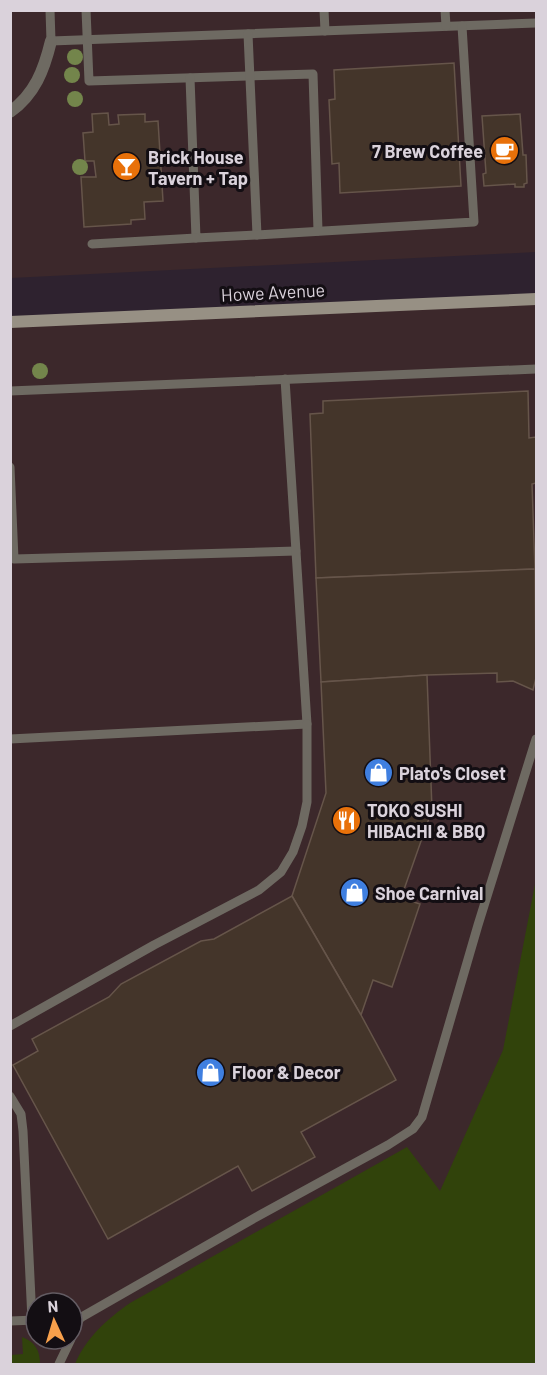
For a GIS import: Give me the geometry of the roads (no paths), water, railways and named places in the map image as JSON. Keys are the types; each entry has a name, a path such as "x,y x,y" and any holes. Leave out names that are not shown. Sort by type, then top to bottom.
{"street":[{"path":"10,112 31,93 36,85 51,42"},
{"name":"Howe Avenue","path":"10,322 537,298"}],"lane":[{"path":"50,10 51,42 537,23"},
{"path":"86,10 89,81 314,74 318,231"},
{"path":"324,10 325,31"},
{"path":"445,10 446,26"},
{"path":"92,244 474,222 462,26"},
{"path":"248,34 257,235"},
{"path":"190,78 196,238"},
{"path":"10,391 537,369"},
{"path":"10,1026 154,945 259,890 281,872 293,852 307,802 307,724 285,379"},
{"path":"10,467 12,559 296,551"},
{"path":"10,739 307,724"},
{"path":"84,1314 413,1129 422,1117 478,925 537,739"},
{"path":"10,1096 21,1114 23,1131 32,1291"},
{"path":"59,1365 65,1351"}],"place":[{"name":"7 Brew Coffee","path":"504,151"},
{"name":"Brick House Tavern + Tap","path":"127,167"},
{"name":"Plato's Closet","path":"378,773"},
{"name":"TOKO SUSHI HIBACHI & BBQ","path":"346,820"},
{"name":"Shoe Carnival","path":"354,893"},
{"name":"Floor & Decor","path":"211,1072"}]}
